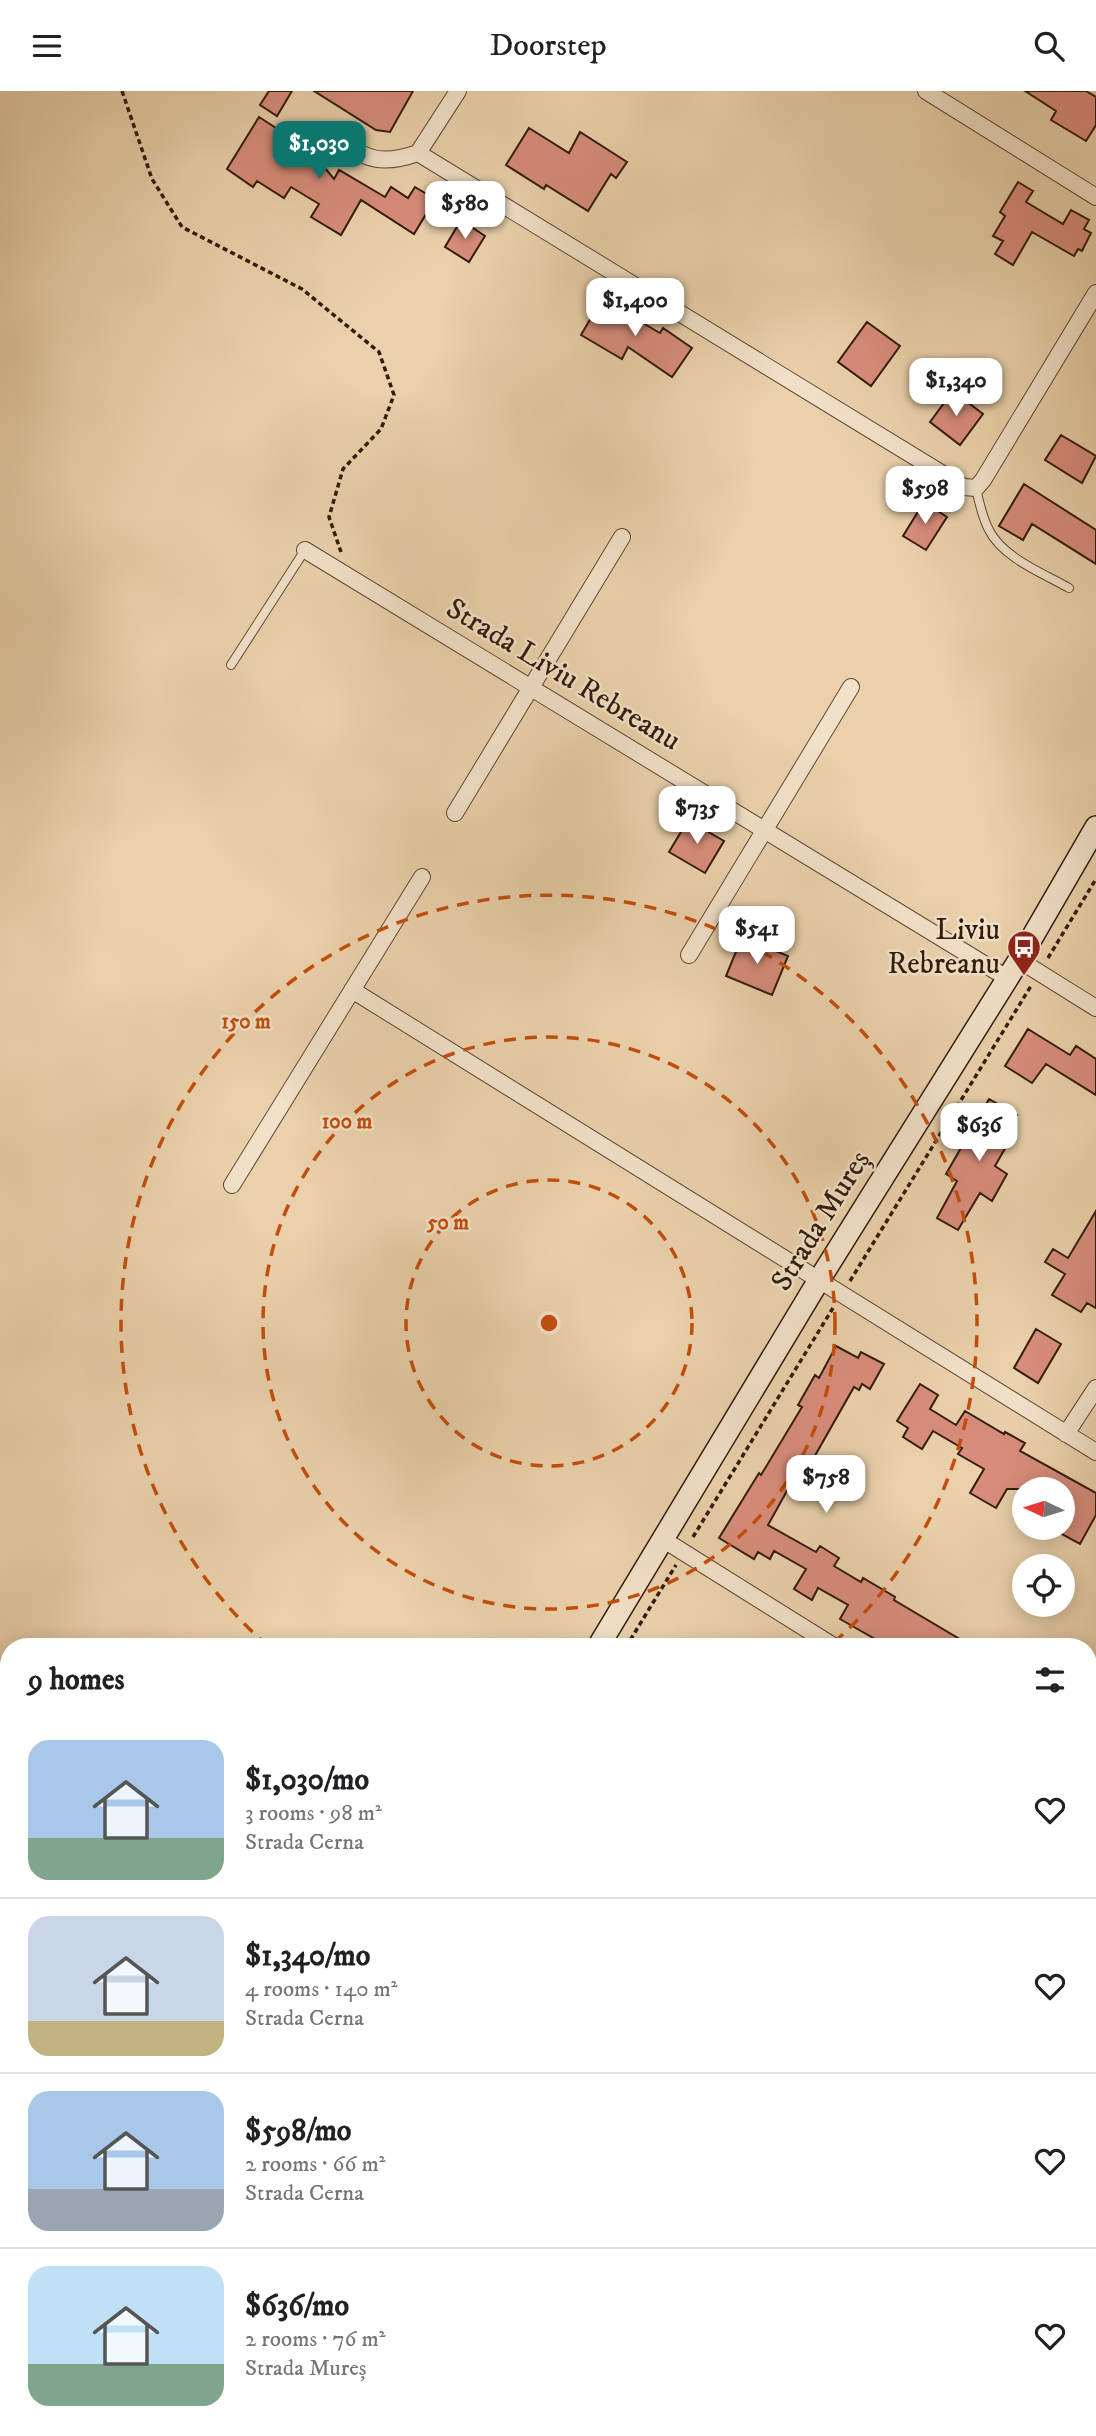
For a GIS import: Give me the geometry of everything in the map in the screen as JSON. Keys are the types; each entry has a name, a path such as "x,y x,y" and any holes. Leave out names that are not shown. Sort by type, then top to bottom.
{"street":[{"path":"329,135 364,155 382,161 397,160 418,153 458,91"},
{"path":"934,93 1096,197"},
{"path":"418,153 964,487 976,488 984,480 1096,293"},
{"path":"455,813 622,537"},
{"name":"Strada Liviu Rebreanu","path":"305,550 1006,978"},
{"path":"689,955 851,687"},
{"name":"Strada Mureș","path":"604,1638 819,1280 1018,960 1096,827"},
{"path":"232,1185 422,877"},
{"path":"1018,960 1096,1007"},
{"path":"352,990 1096,1452"},
{"path":"1066,1434 1096,1388"},
{"path":"664,1541 821,1638"}],"lane":[{"path":"976,488 986,523 998,543 1013,555 1069,588"},
{"path":"231,665 305,550"}],"path":[{"path":"122,91 152,179 182,227 302,289 379,352 394,395 381,429 343,469 329,517 350,577"},
{"path":"632,1638 1096,879"}],"building":[{"path":"269,91 292,91 277,116 260,105"},
{"path":"314,91 413,91 390,132 376,130"},
{"path":"1025,91 1086,91 1096,97 1096,125 1086,141 1051,120 1056,111"},
{"path":"259,117 310,150 334,179 339,170 385,197 391,187 408,198 415,187 435,199 414,234 361,200 341,235 311,217 319,204 291,187 284,198 257,181 253,187 227,169"},
{"path":"529,128 569,153 580,132 627,162 616,178 611,174 588,211 546,185 544,189 506,165"},
{"path":"1018,182 1033,191 1026,202 1063,224 1071,210 1089,220 1084,229 1091,233 1082,251 1078,249 1074,256 1032,232 1013,265 995,254 1003,241 993,236 1005,216 1000,212"},
{"path":"461,220 485,236 469,262 445,247"},
{"path":"602,299 660,333 663,328 692,348 672,377 628,347 622,359 581,335"},
{"path":"867,322 900,346 871,386 838,362"},
{"path":"953,391 983,414 960,445 930,422"},
{"path":"1061,435 1096,456 1082,483 1045,460"},
{"path":"1024,484 1096,530 1096,564 1032,524 1023,540 999,526"},
{"path":"924,502 947,517 926,550 903,536"},
{"path":"688,820 724,841 705,873 669,852"},
{"path":"742,937 788,956 772,995 726,976"},
{"path":"1028,1029 1070,1055 1076,1046 1096,1059 1096,1095 1046,1064 1032,1083 1005,1066"},
{"path":"989,1099 1017,1115 1010,1128 1015,1131 995,1166 1007,1174 992,1201 980,1193 958,1230 937,1218 957,1181 946,1174"},
{"path":"1096,1211 1096,1308 1087,1303 1081,1312 1052,1295 1065,1274 1045,1262 1053,1249 1068,1258"},
{"path":"1036,1329 1061,1344 1038,1383 1014,1368"},
{"path":"836,1346 858,1358 861,1352 884,1364 870,1389 862,1384 859,1390 854,1387 804,1475 798,1471 768,1525 816,1552 820,1546 839,1558 834,1566 861,1582 863,1578 958,1638 873,1638 840,1619 848,1605 818,1588 812,1600 794,1589 806,1569 774,1551 770,1559 758,1552 754,1559 719,1538 802,1407 798,1405 815,1375 819,1378"},
{"path":"920,1384 938,1395 930,1409 956,1425 965,1411 1025,1443 1020,1451 1067,1477 1012,1477 1012,1489 1007,1489 996,1508 970,1493 984,1469 958,1454 962,1448 933,1431 922,1449 903,1437 908,1428 897,1421"},
{"path":"1075,1481 1096,1493 1096,1515 1080,1544 1073,1540 1075,1540"}],"place":[{"name":"Liviu Rebreanu","path":"1024,977"}]}
